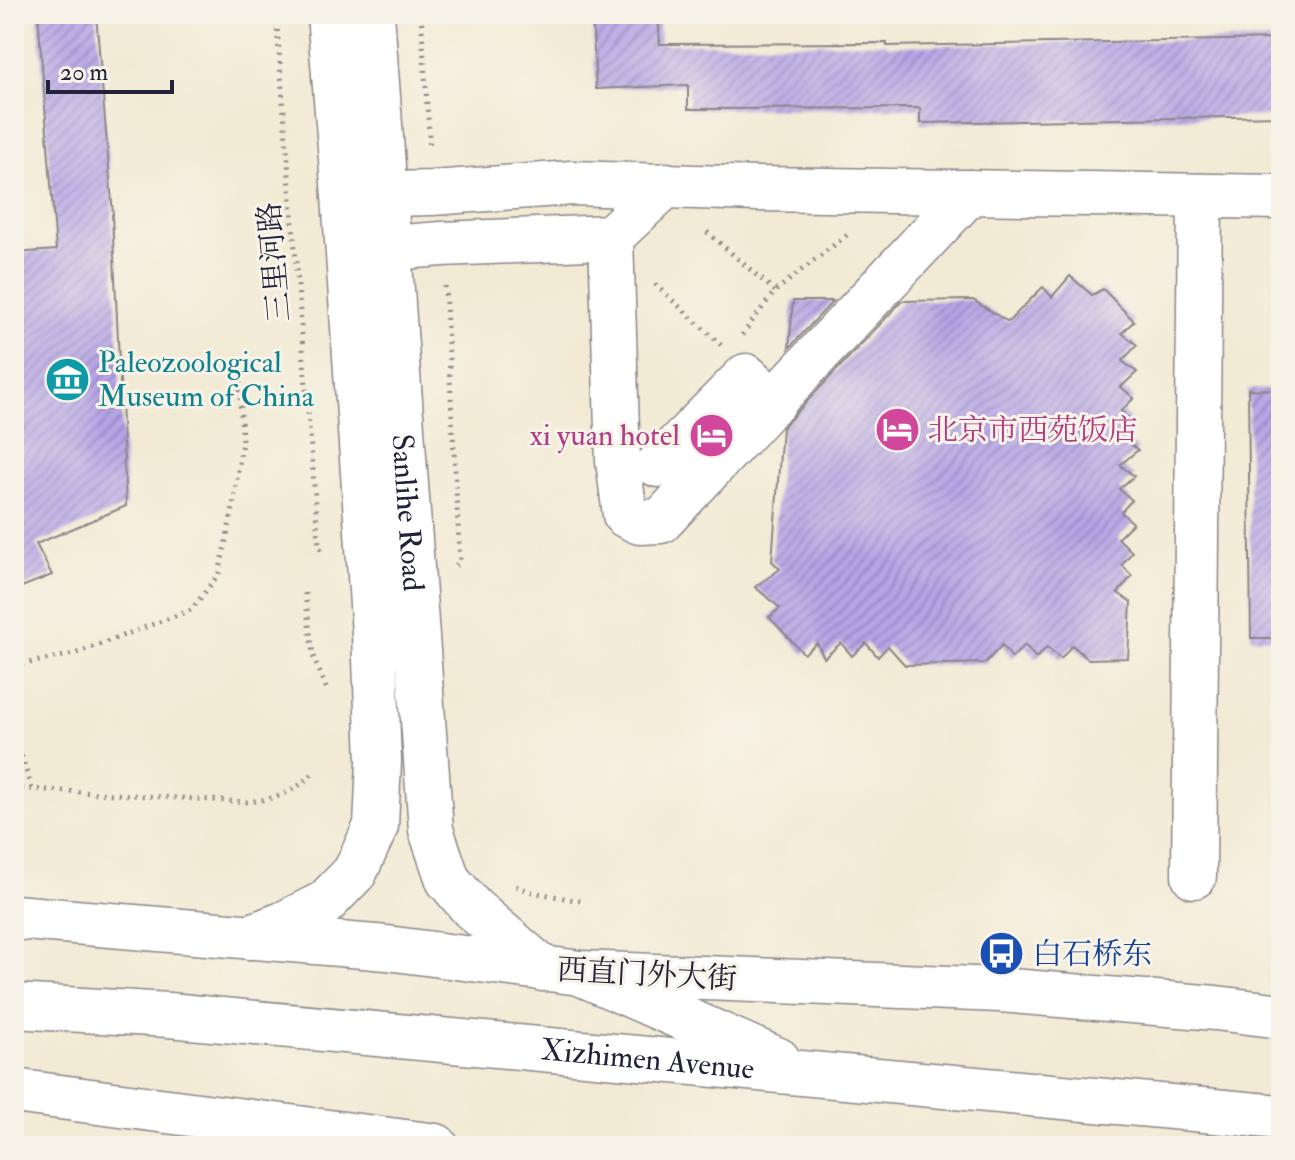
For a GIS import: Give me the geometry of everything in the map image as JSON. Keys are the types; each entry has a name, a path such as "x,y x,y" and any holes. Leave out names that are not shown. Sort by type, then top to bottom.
{"main road":[{"name":"Sanlihe Road","path":"329,14 365,195"},
{"name":"Sanlihe Road","path":"372,14 365,195 431,830 448,880 472,908 562,971"},
{"path":"365,195 572,183 1281,197"},
{"path":"369,249 611,237 666,185"},
{"path":"611,237 618,461 625,515 640,522 661,521 970,192"},
{"path":"1194,876 1200,196"},
{"name":"Sanlihe Road","path":"249,937 325,903 355,872 376,826 379,761 374,634 369,249"},
{"path":"658,465 746,376 774,402"},
{"name":"西直门外大街","path":"14,917 387,948 562,971 1000,990 1279,1014"},
{"path":"562,971 813,1076"},
{"name":"Xizhimen Avenue","path":"14,1006 169,1015 1281,1117"},
{"path":"14,1091 436,1146"}],"path":[{"name":"三里河路","path":"276,14 319,547 327,559"},
{"path":"697,223 775,291"},
{"path":"739,340 775,291 850,232"},
{"path":"645,275 730,352"},
{"path":"14,666 74,654 191,610 219,574 233,508 242,441 239,364"},
{"path":"305,593 313,656 328,693"},
{"path":"14,733 33,789"},
{"path":"14,788 246,802 272,799 297,789 315,772"},
{"path":"509,884 532,892 586,902"}],"building":[{"name":"Paleozoological Museum of China","path":"38,14 96,14 113,215 126,506 36,544 52,575 14,590 14,253 56,250"},
{"path":"592,14 658,14 660,44 887,43 887,46 1281,39 1281,116 920,123 920,108 688,109 688,85 596,89"},
{"path":"1070,276 1092,295 1103,289 1134,321 1122,333 1137,345 1122,361 1137,372 1121,387 1134,398 1121,411 1134,424 1121,436 1138,450 1120,465 1134,476 1119,489 1132,500 1121,512 1133,523 1118,538 1132,552 1122,565 1132,576 1118,593 1131,602 1128,658 1088,659 1072,645 1061,659 1047,647 1036,658 1025,645 1012,658 1002,645 985,663 905,665 888,646 878,657 866,643 852,656 841,643 824,658 817,643 804,654 769,617 780,608 755,587 780,569 772,561 782,428 902,301 973,300 1008,322 1043,287 1052,297"},
{"path":"793,301 833,301 789,348"},
{"path":"1248,389 1281,390 1281,638 1251,638"}],"place":[{"name":"Paleozoological Museum of China","path":"67,379"},
{"name":"北京市西苑饭店","path":"897,430"},
{"name":"xi yuan hotel","path":"711,435"},
{"name":"白石桥东","path":"1001,954"}]}
